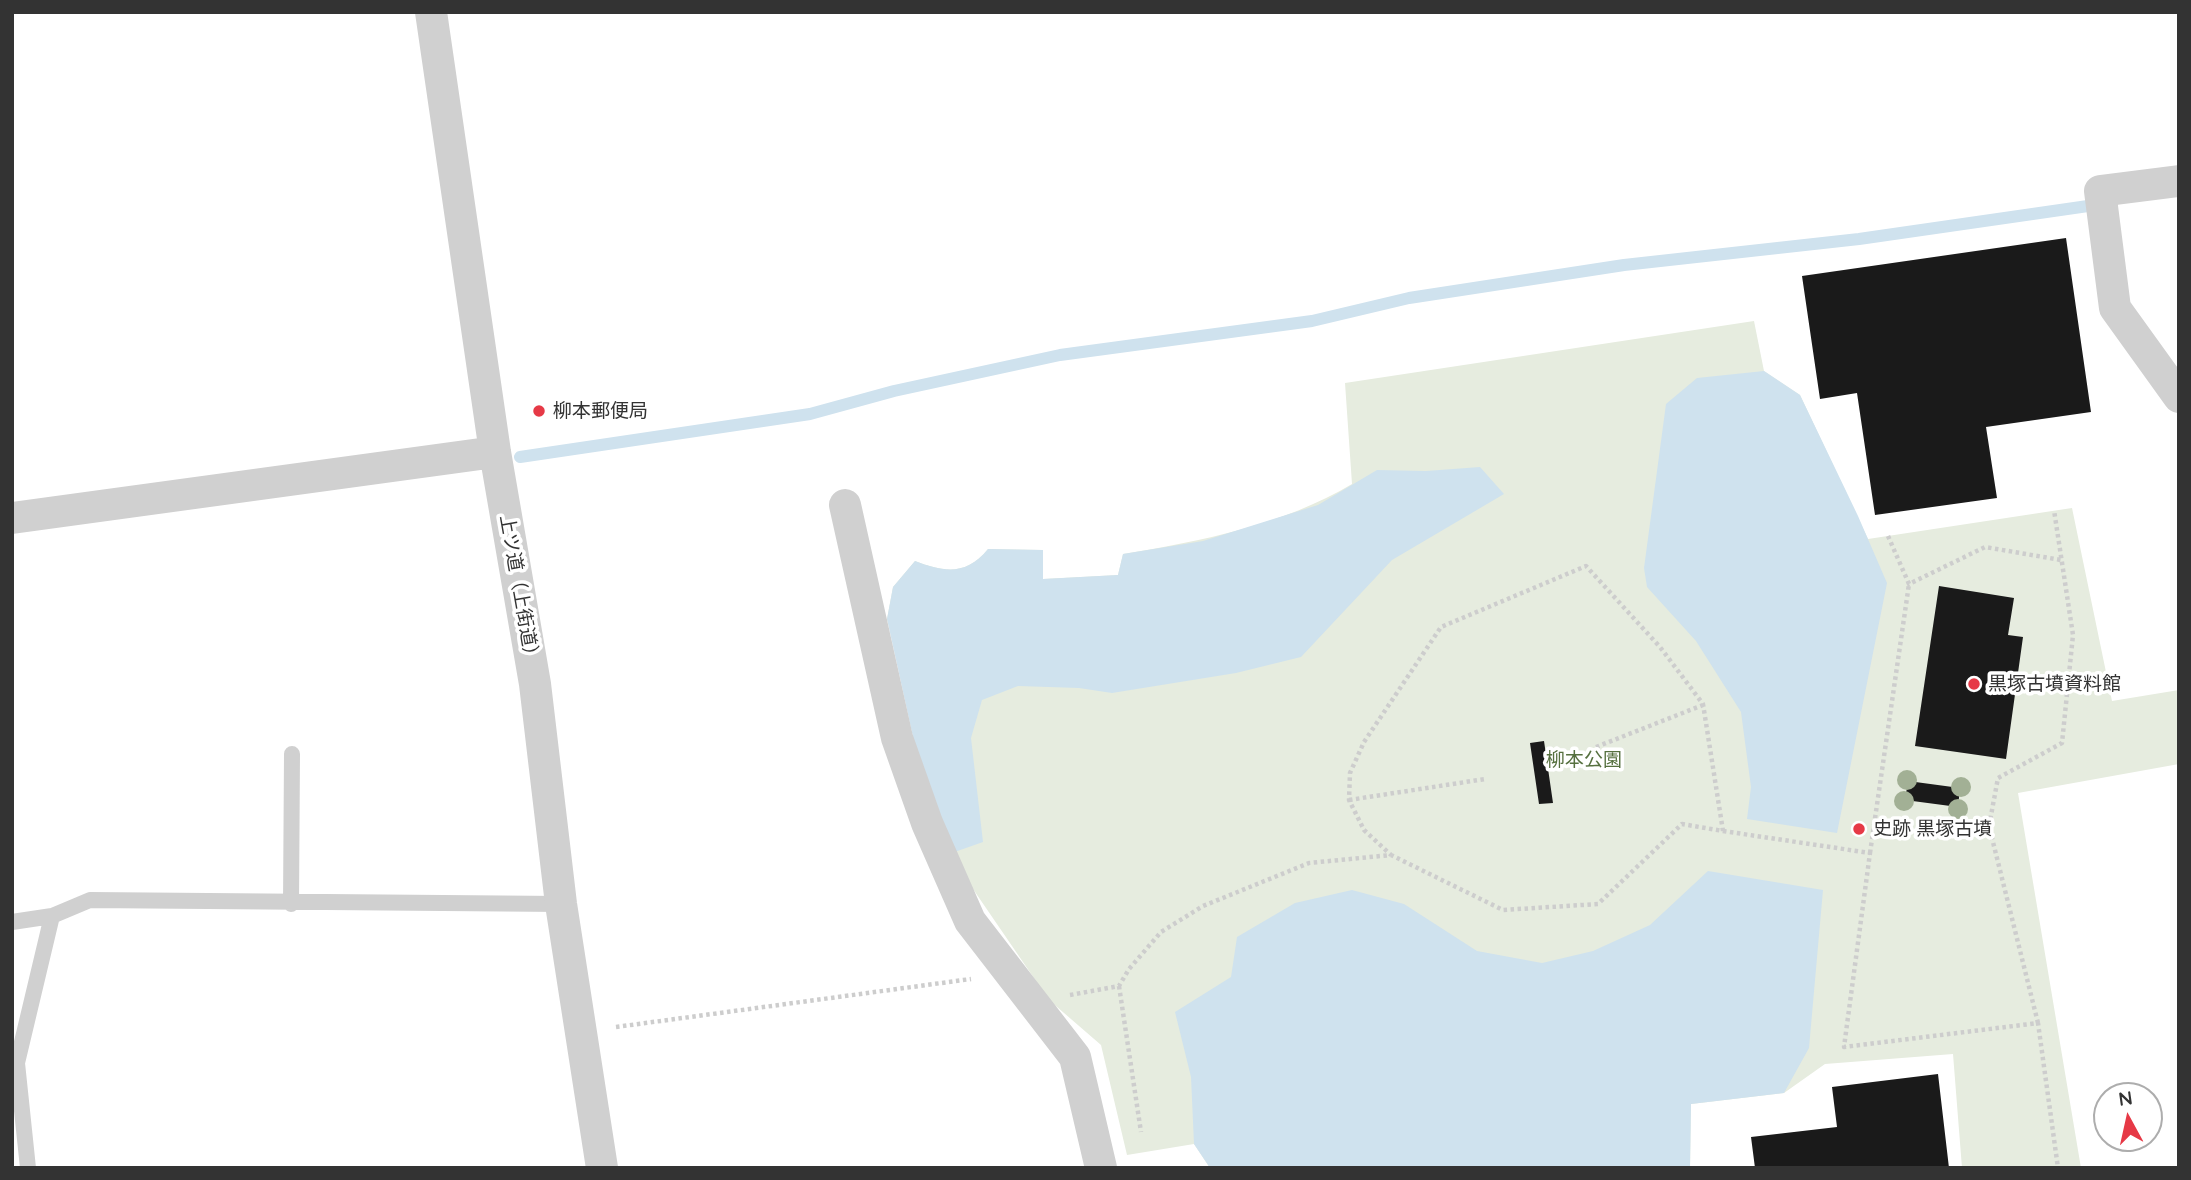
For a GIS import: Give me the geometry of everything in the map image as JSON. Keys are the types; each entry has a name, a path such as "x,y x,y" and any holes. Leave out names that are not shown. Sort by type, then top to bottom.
{"street":[{"name":"上ツ道（上街道）","path":"431,12 495,452 535,684 561,904 602,1168"},
{"path":"2179,181 2100,191 2115,308 2179,397"},
{"path":"12,518 495,452"},
{"path":"845,505 897,738 927,823 970,921 1075,1057 1101,1168"}],"lane":[{"path":"290,904 292,754"},
{"path":"12,922 52,916 90,900 290,904 561,904"},
{"path":"28,1168 17,1063 52,916"}],"path":[{"path":"2054,510 2073,635 2062,743 1998,778 1989,826 2038,1023 2058,1168"},
{"path":"1888,536 1909,584 1844,1047 2038,1023"},
{"path":"1909,584 1985,547 2061,560"},
{"path":"1723,831 1703,704 1660,647 1586,566 1441,627 1364,742 1350,773 1349,800 1364,830 1391,855 1503,910 1598,904 1682,824 1723,831 1870,853"},
{"path":"1596,747 1703,704"},
{"path":"1349,800 1485,779"},
{"path":"1141,1132 1119,986 1129,969 1161,932 1203,906 1309,863 1391,855"},
{"path":"580,1032 1011,974"},
{"path":"1079,992 1119,986"}],"green space":[{"name":"柳本公園","path":"1754,321 1764,371 1800,395 1868,539 2072,508 2112,701 2179,690 2179,764 2018,793 2081,1168 1962,1168 1953,1054 1825,1064 1784,1093 1691,1104 1690,1168 1210,1168 1194,1144 1127,1155 1101,1045 1049,1000 949,854 887,619 893,587 915,561 936,568 963,568 980,558 988,549 1043,550 1043,579 1118,575 1123,554 1241,530 1326,498 1352,484 1345,383"}],"water":[{"path":"1764,371 1800,395 1887,583 1837,833 1747,819 1751,787 1741,712 1696,641 1647,587 1644,568 1666,404 1697,378"},
{"path":"1480,467 1504,494 1392,560 1301,657 1236,673 1112,693 1079,688 1018,686 982,700 971,738 983,842 949,854 920,769 887,619 893,587 915,561 936,568 954,569 971,564 988,549 1043,550 1043,579 1118,575 1123,554 1203,541 1318,505 1377,470 1426,471"},
{"path":"1708,871 1823,890 1809,1048 1784,1093 1691,1104 1690,1168 1210,1168 1194,1144 1191,1077 1175,1012 1231,977 1237,937 1295,903 1352,890 1404,904 1477,951 1542,963 1593,951 1650,925"}],"building":[{"path":"2066,238 2091,412 1986,427 1997,498 1875,515 1857,393 1820,399 1802,276"},
{"path":"1939,586 2014,598 2008,635 2023,637 2006,759 1915,746"},
{"path":"1544,741 1553,803 1539,804 1530,743"},
{"path":"1908,781 1960,788 1958,807 1905,800"},
{"path":"1938,1074 1949,1168 1755,1168 1751,1137 1837,1127 1832,1087"}],"waterway":[{"path":"520,457 810,414 894,391 1060,355 1312,321 1409,298 1624,265 1859,239 2088,206"}],"place":[{"name":"柳本郵便局","path":"539,411"},
{"name":"黒塚古墳資料館","path":"1974,684"},
{"name":"史跡 黒塚古墳","path":"1859,829"}]}
